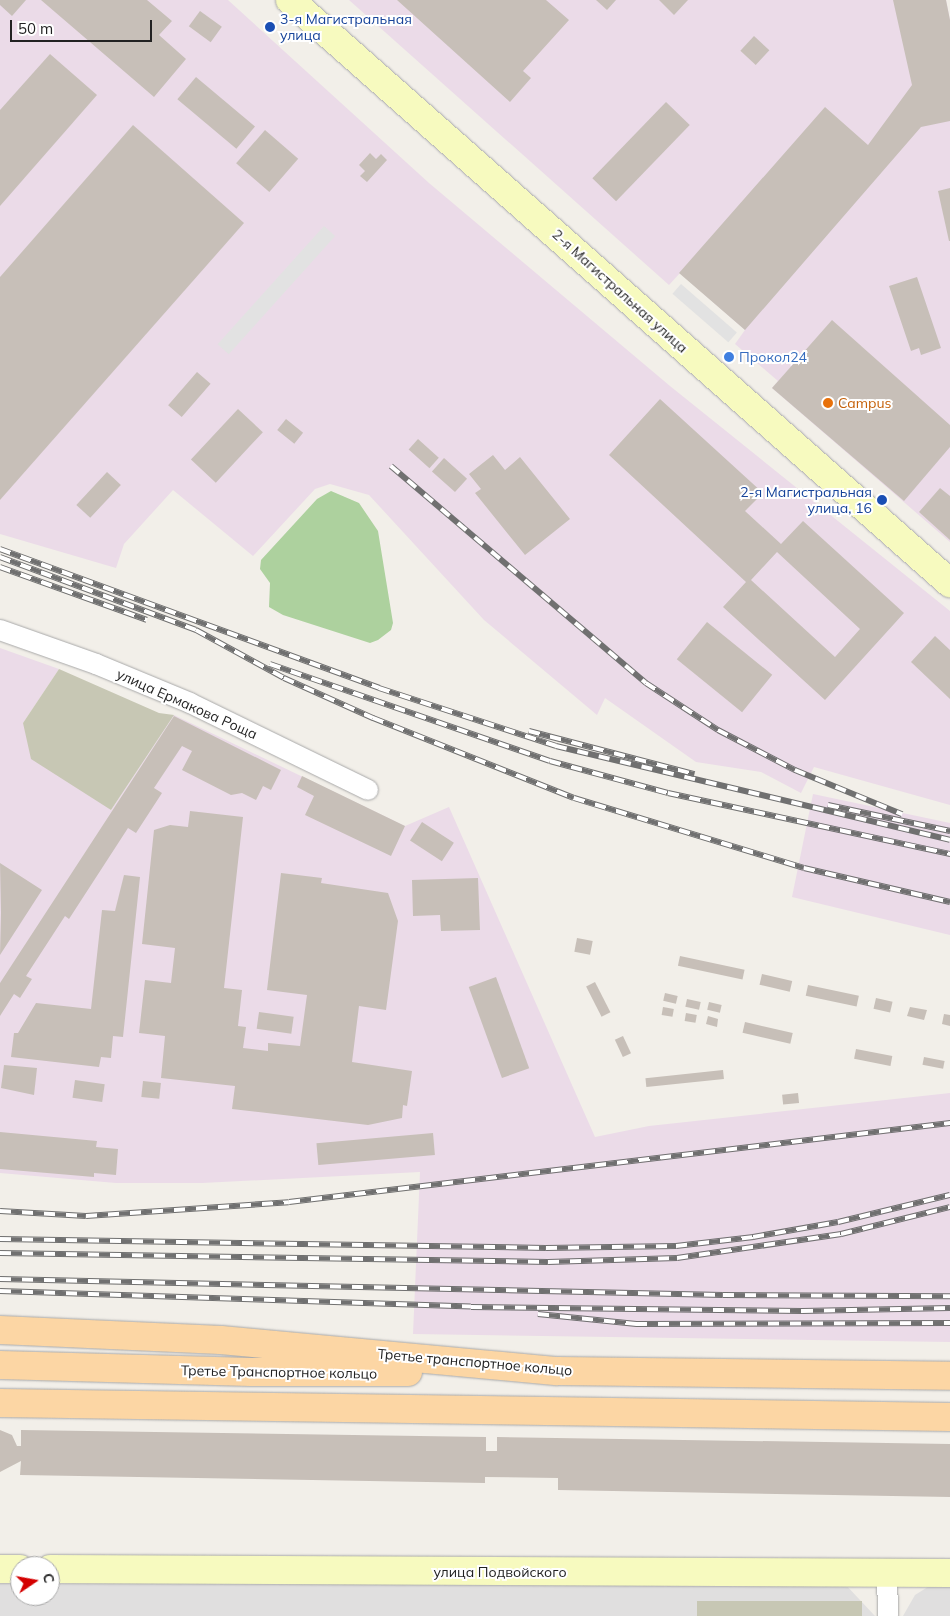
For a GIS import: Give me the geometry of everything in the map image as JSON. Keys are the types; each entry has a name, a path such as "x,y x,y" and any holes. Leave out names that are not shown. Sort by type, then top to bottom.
{"main road":[{"name":"Третье транспортное кольцо","path":"0,1330 221,1340 558,1371 948,1376"},
{"name":"Третье Транспортное кольцо","path":"0,1365 251,1372 558,1371"},
{"path":"0,1404 950,1417"}],"street":[{"name":"2-я Магистральная улица","path":"290,0 496,179 729,390 950,583"},
{"name":"улица Ермакова Роща","path":"0,630 96,664 190,703 368,790"},
{"name":"улица Подвойского","path":"60,1570 950,1573"},
{"path":"887,1574 888,1616"}],"shaded area":[{"path":"0,0 228,0 429,183 670,386 950,611 950,805 814,767 801,793 761,772 696,762 605,698 597,715 484,620 369,495 330,484 315,489 253,556 173,490 124,544 116,568 0,534"},
{"path":"349,0 946,0 950,20 950,542 772,388 778,381 735,344 745,330 680,273 669,285"},
{"path":"324,226 335,236 229,354 218,344"},
{"path":"681,284 737,333 728,342 672,294"},
{"path":"0,648 59,669 23,723 111,810 174,715 405,826 449,807 595,1137 649,1126 950,1093 950,1342 413,1334 420,1172 202,1183 116,1183 0,1173"},
{"path":"59,669 159,713 174,715 111,810 31,759 23,723"},
{"path":"813,794 950,823 950,935 792,897"},
{"path":"844,1583 875,1616 0,1616 0,1584 10,1584 10,1606 60,1606 60,1584"},
{"path":"950,1583 950,1616 903,1616 915,1595 931,1585"},
{"path":"697,1601 862,1601 862,1616 697,1616"}],"green space":[{"path":"331,491 359,503 378,531 393,623 391,630 378,640 370,643 283,615 269,607 270,583 260,569 261,560 317,499"}],"building":[{"path":"0,0 26,0 12,16 0,5"},
{"path":"41,0 147,0 172,21 159,35 186,59 154,97"},
{"path":"397,0 546,0 569,20 523,71 531,78 510,102"},
{"path":"596,0 616,0 607,10"},
{"path":"659,0 688,0 674,15"},
{"path":"893,0 946,0 950,20 950,121 921,127 745,330 679,273 825,107 868,145 912,85"},
{"path":"200,11 222,27 211,42 189,26"},
{"path":"754,36 769,50 756,65 740,51"},
{"path":"50,54 97,95 0,206 0,110"},
{"path":"196,77 255,126 236,149 177,99"},
{"path":"666,102 690,125 616,201 592,178"},
{"path":"133,125 244,223 0,500 0,277"},
{"path":"265,130 298,159 269,192 236,163"},
{"path":"370,153 376,159 381,154 387,160 367,182 360,176 365,171 359,165"},
{"path":"950,188 950,241 949,241 938,191"},
{"path":"917,277 941,348 921,355 919,348 911,351 889,286"},
{"path":"832,320 950,425 950,447 904,501 772,388"},
{"path":"197,372 211,384 182,417 168,405"},
{"path":"660,399 763,493 745,511 781,544 803,521 904,613 825,700 723,607 746,582 609,455","holes":["777,552 860,629 835,657 751,580"]},
{"path":"238,409 263,432 216,483 191,459"},
{"path":"286,419 303,433 294,444 277,430"},
{"path":"418,439 439,458 429,468 409,449"},
{"path":"493,455 505,470 520,457 570,519 525,555 475,493 481,489 469,474"},
{"path":"444,458 467,479 455,492 432,471"},
{"path":"107,472 121,485 90,518 76,505"},
{"path":"940,488 950,496 950,540 919,512"},
{"path":"707,622 772,675 742,712 677,659"},
{"path":"935,636 950,650 950,699 911,662"},
{"path":"174,716 281,770 271,790 263,786 256,800 242,793 231,795 182,770 192,751 182,746 154,788 162,793 136,833 128,828 69,919 65,916 26,976 32,979 20,998 14,994 0,1016 0,983"},
{"path":"302,776 405,826 391,856 305,815 314,796 297,787"},
{"path":"190,811 243,817 224,988 242,990 238,1026 246,1027 243,1048 268,1051 268,1043 300,1046 307,995 267,990 281,873 322,878 321,883 388,893 398,921 386,1010 359,1006 352,1062 412,1071 407,1106 403,1105 402,1118 368,1125 232,1109 235,1086 161,1078 165,1036 139,1033 145,980 171,983 175,948 142,944 154,830 170,825 188,827"},
{"path":"422,822 454,843 442,861 410,840"},
{"path":"0,863 42,890 0,955 1,913"},
{"path":"124,875 140,877 123,1037 113,1036 111,1058 101,1057 99,1067 11,1057 14,1033 18,1033 36,1003 91,1009 102,910 115,911"},
{"path":"478,878 480,930 441,931 440,915 413,916 412,880"},
{"path":"577,938 593,941 590,955 574,952"},
{"path":"680,956 745,970 742,980 678,966"},
{"path":"762,974 792,981 790,992 760,985"},
{"path":"496,977 529,1068 502,1078 469,987"},
{"path":"595,982 610,1012 602,1017 586,987"},
{"path":"808,985 859,996 857,1007 806,996"},
{"path":"665,993 678,996 676,1004 663,1001"},
{"path":"876,998 893,1002 890,1013 874,1009"},
{"path":"687,999 701,1002 699,1010 685,1007"},
{"path":"709,1002 722,1005 720,1013 707,1010"},
{"path":"663,1007 674,1009 672,1017 662,1015"},
{"path":"910,1007 927,1010 924,1020 907,1016"},
{"path":"259,1012 294,1017 291,1034 257,1029"},
{"path":"686,1013 697,1015 695,1023 685,1021"},
{"path":"944,1014 950,1015 950,1026 942,1024"},
{"path":"708,1016 718,1019 717,1027 706,1024"},
{"path":"745,1022 793,1033 790,1044 743,1033"},
{"path":"623,1036 631,1053 623,1057 615,1040"},
{"path":"856,1049 892,1056 890,1066 854,1059"},
{"path":"924,1057 945,1061 943,1069 922,1065"},
{"path":"4,1065 37,1068 34,1095 1,1088"},
{"path":"723,1070 724,1079 646,1087 645,1078"},
{"path":"75,1080 105,1084 102,1102 72,1098"},
{"path":"143,1081 161,1083 159,1099 141,1097"},
{"path":"798,1093 799,1103 783,1105 782,1095"},
{"path":"0,1132 97,1141 96,1147 118,1149 116,1175 94,1173 94,1177 0,1169"},
{"path":"433,1133 435,1155 318,1165 316,1143"},
{"path":"0,1430 12,1435 17,1446 21,1446 21,1430 486,1437 486,1451 497,1451 497,1437 950,1444 950,1497 558,1490 558,1478 485,1477 485,1483 20,1475 21,1461 0,1472"}],"railway":[{"path":"391,466 646,683 718,730 795,770 902,814"},
{"path":"0,549 379,688 556,746 950,840"},
{"path":"0,557 196,630 284,678 373,718 574,798 804,868 950,902"},
{"path":"0,567 147,620"},
{"path":"270,664 550,761 668,793 950,854"},
{"path":"529,731 694,774"},
{"path":"828,805 950,831"},
{"path":"0,1211 86,1216 289,1202 950,1123"},
{"path":"0,1239 546,1248 676,1246 753,1237 838,1222 950,1195"},
{"path":"0,1253 548,1262 677,1258 841,1234 950,1207"},
{"path":"0,1279 723,1295 950,1296"},
{"path":"0,1291 471,1307 802,1311 950,1308"},
{"path":"538,1314 636,1324 950,1323"}],"place":[{"name":"3-я Магистральная улица","path":"270,27"},
{"name":"Прокол24","path":"729,357"},
{"name":"Campus","path":"828,403"},
{"name":"2-я Магистральная улица, 16","path":"882,500"}]}
